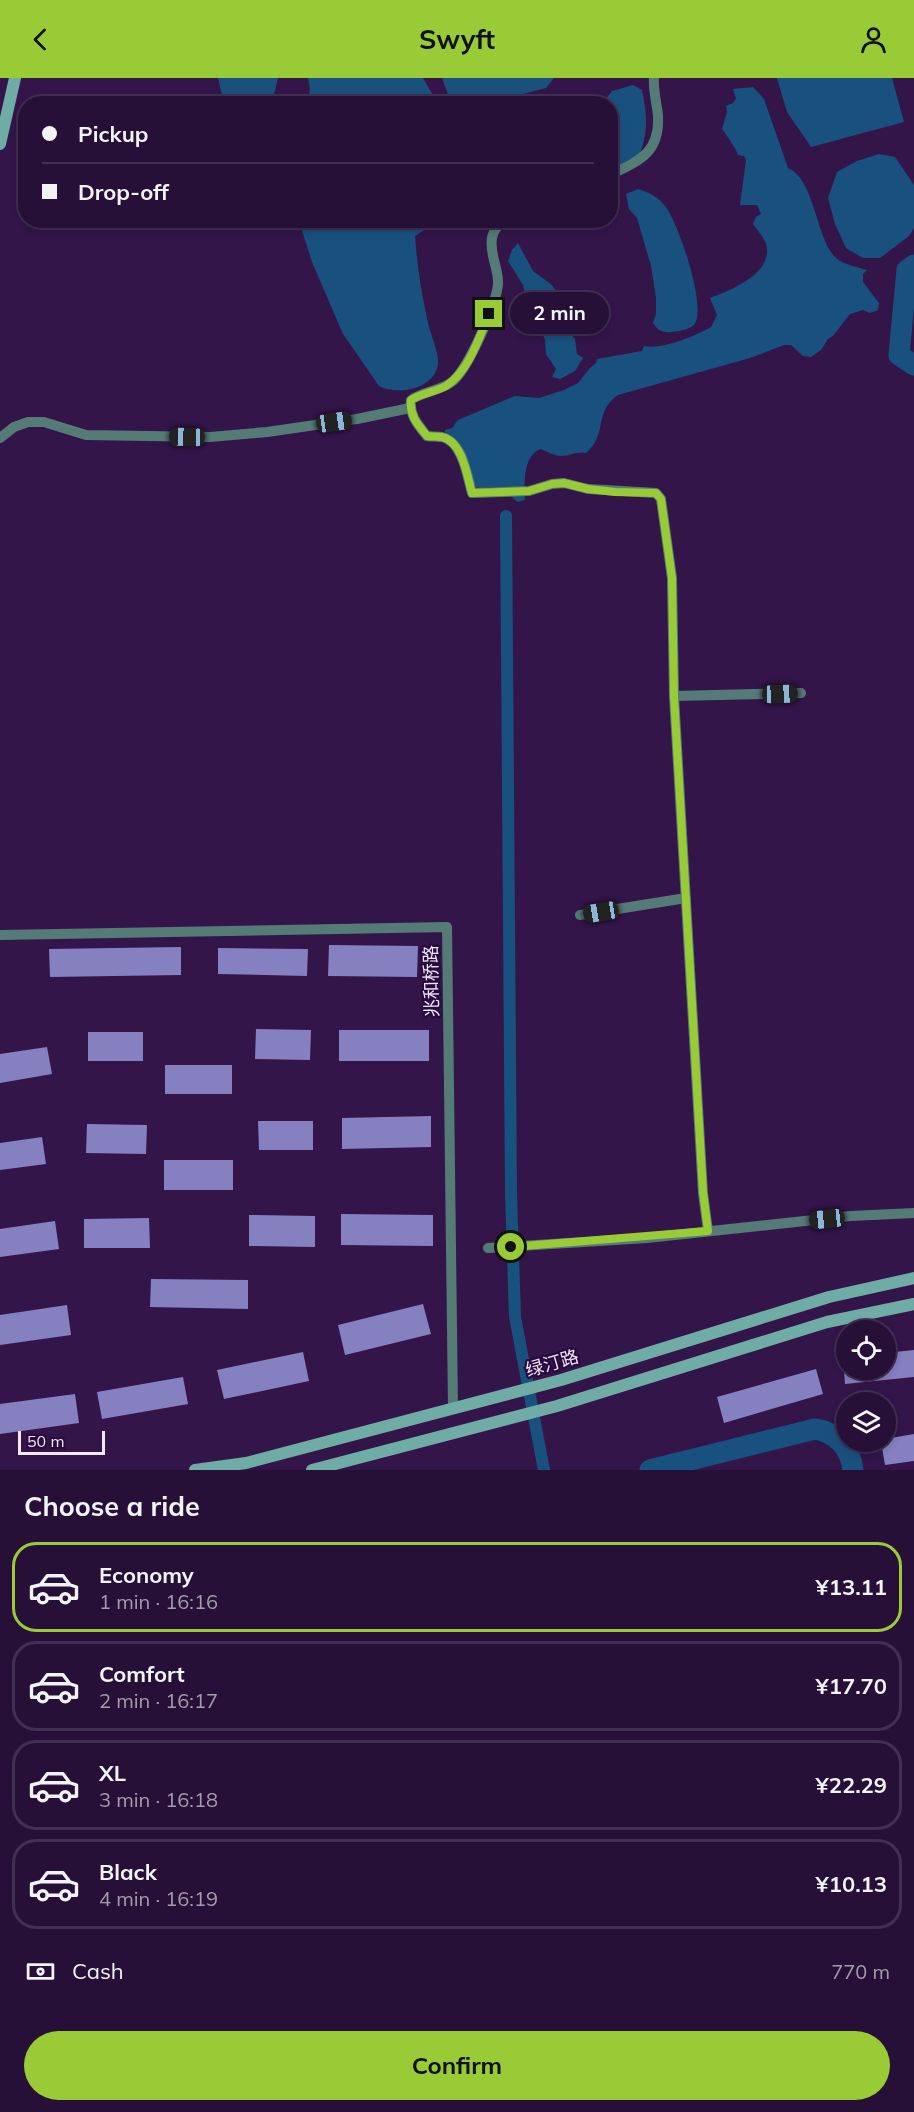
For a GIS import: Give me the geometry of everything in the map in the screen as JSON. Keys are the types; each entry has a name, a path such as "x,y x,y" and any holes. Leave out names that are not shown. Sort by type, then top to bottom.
{"main road":[{"path":"0,144 15,78"},
{"name":"绿汀路","path":"195,1470 246,1463 453,1409 561,1380 829,1297 914,1278"},
{"path":"312,1470 557,1407 827,1322 914,1304"}],"street":[{"path":"618,171 643,159 650,150 658,119 654,78"},
{"path":"497,228 492,239 492,250 497,269 498,286 476,346 454,380 442,388 417,396 411,400 410,408 418,425 427,436 444,437 457,449 466,468 472,493 529,491 564,483 597,490 656,493 661,499 672,578 674,696 703,1192 708,1231"},
{"path":"0,438 14,427 27,422 44,422 86,435 210,437 312,425 410,408"},
{"path":"674,696 801,693"},
{"path":"580,915 686,898"},
{"name":"兆和桥路","path":"0,935 447,927 453,1409"},
{"path":"488,1248 636,1238 851,1216 914,1213"}],"water":[{"path":"218,78 278,78 274,96 222,96"},
{"path":"308,78 423,78 434,96 309,96"},
{"path":"442,78 554,78 546,88 515,96 449,96"},
{"path":"777,78 892,78 904,122 811,147 787,112"},
{"path":"633,85 642,90 646,119 643,143 637,162 618,169 618,96 608,96 612,91"},
{"path":"753,87 764,99 788,168 797,174 804,184 829,249 836,258 843,262 867,270 863,274 863,282 879,303 878,310 870,313 863,310 850,314 821,350 811,357 803,356 791,345 784,345 750,358 618,395 606,409 597,439 586,453 561,456 541,449 535,452 526,471 525,500 518,502 499,488 476,487 459,447 446,445 445,430 452,428 458,420 515,396 539,398 564,390 578,383 597,359 642,351 644,346 669,344 704,331 711,327 717,315 710,298 749,279 764,264 767,254 766,244 753,224 756,217 761,214 757,205 740,205 746,160 744,156 738,155 722,129 727,112 726,106 736,99 733,89"},
{"path":"879,154 895,157 914,185 914,228 909,236 880,258 863,258 846,248 835,224 828,198 837,172 857,161"},
{"path":"638,189 653,195 665,206 684,246 697,302 697,316 694,325 686,329 663,332 653,323 656,314 656,298 651,266 637,218 629,209 626,194"},
{"path":"301,228 427,228 415,236 423,298 438,358 436,372 431,379 415,388 405,390 379,386 343,334 312,262"},
{"path":"518,243 533,271 552,285 558,294 551,306 575,339 577,354 583,358 575,371 560,379 552,377 556,369 546,354 545,339 529,311 523,285 508,261 512,250"}],"building":[{"path":"329,945 418,946 417,977 328,976"},
{"path":"181,947 181,975 50,977 49,949"},
{"path":"218,948 308,949 307,976 218,974"},
{"path":"256,1029 311,1030 310,1060 255,1059"},
{"path":"339,1030 429,1030 429,1061 339,1061"},
{"path":"88,1032 143,1032 143,1061 88,1061"},
{"path":"47,1047 52,1074 0,1083 0,1054"},
{"path":"165,1065 232,1065 232,1094 165,1094"},
{"path":"431,1116 431,1147 342,1149 342,1118"},
{"path":"258,1121 313,1121 313,1150 259,1150"},
{"path":"87,1124 147,1125 146,1154 86,1153"},
{"path":"42,1137 46,1164 0,1170 0,1143"},
{"path":"164,1160 233,1160 233,1190 164,1190"},
{"path":"341,1214 433,1215 433,1246 341,1245"},
{"path":"249,1215 315,1216 315,1247 249,1246"},
{"path":"149,1218 150,1248 84,1248 84,1219"},
{"path":"55,1221 59,1249 0,1257 0,1229"},
{"path":"151,1279 248,1280 248,1309 150,1307"},
{"path":"423,1304 431,1334 345,1355 338,1325"},
{"path":"67,1305 71,1335 0,1345 0,1315"},
{"path":"914,1350 914,1377 896,1379 896,1352"},
{"path":"303,1352 309,1381 224,1399 217,1370"},
{"path":"816,1369 823,1394 724,1423 717,1397"},
{"path":"183,1377 188,1404 102,1419 97,1392"},
{"path":"845,1380 884,1380 845,1384"},
{"path":"75,1394 79,1423 0,1434 0,1404"},
{"path":"914,1434 914,1461 885,1465 883,1452 896,1452 896,1437"}],"waterway":[{"path":"914,265 907,270 899,355 914,365"},
{"path":"506,516 511,1194 515,1317 544,1470"},
{"path":"650,1470 815,1429 830,1434 841,1443 849,1455 853,1470"}],"route":[{"path":"489,314 476,346 454,380 442,388 417,396 411,400 410,408 418,425 427,436 444,437 457,449 466,468 472,493 529,491 564,483 615,492 656,493 661,499 672,578 674,696 703,1192 708,1231 647,1238 511,1247"}]}
